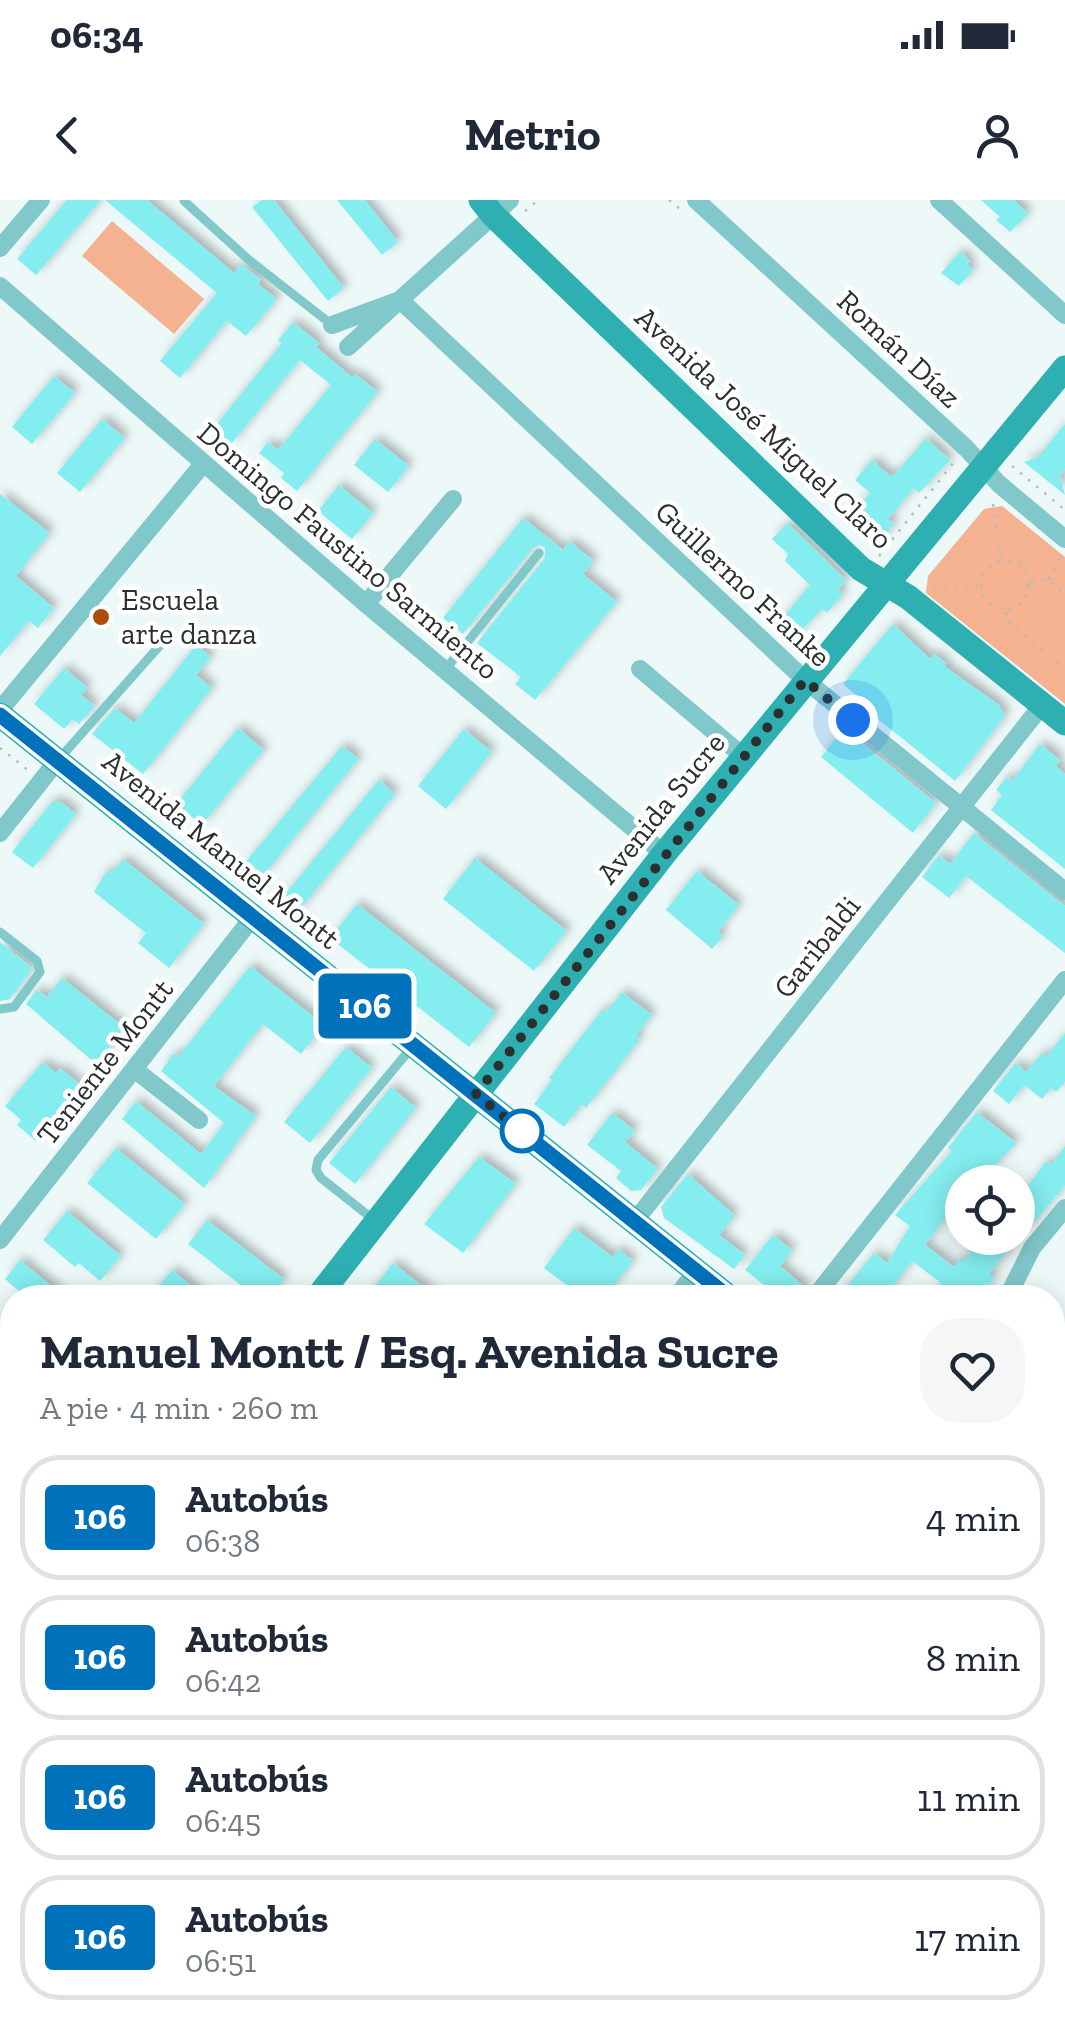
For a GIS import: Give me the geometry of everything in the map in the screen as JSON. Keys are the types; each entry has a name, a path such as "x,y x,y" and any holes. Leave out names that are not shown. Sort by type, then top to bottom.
{"street":[{"path":"0,248 40,200"},
{"name":"Román Díaz","path":"696,200 990,459 1005,489 1065,538"},
{"path":"939,200 1065,315"},
{"path":"348,346 495,205"},
{"name":"Avenida José Miguel Claro","path":"495,205 886,584 1065,724"},
{"name":"Domingo Faustino Sarmiento","path":"0,286 366,604 664,854"},
{"path":"332,325 400,300"},
{"name":"Guillermo Franke","path":"400,300 805,680 1065,891"},
{"name":"Avenida Sucre","path":"327,1285 664,854 1065,368"},
{"path":"0,712 204,464"},
{"path":"366,604 453,499"},
{"path":"640,669 744,756"},
{"name":"Garibaldi","path":"634,1222 1042,705"},
{"name":"Avenida Manuel Montt","path":"0,712 50,770 253,918 714,1285"},
{"path":"0,834 50,770"},
{"name":"Teniente Montt","path":"0,1240 253,918"},
{"path":"824,1285 1065,980"},
{"path":"134,1070 199,1120"},
{"path":"1014,1285 1032,1248 1065,1208"},
{"path":"686,1285 697,1272"}],"lane":[{"path":"184,201 249,260 332,325"},
{"path":"445,670 538,553"},
{"path":"50,770 170,634"},
{"path":"0,932 36,961 40,972 14,1007 0,1009"},
{"path":"376,1222 320,1178 316,1170 318,1160 414,1045"}],"path":[{"path":"990,459 1065,510"},
{"path":"955,461 886,584 919,588 981,586"},
{"path":"993,503 1002,561"},
{"path":"1048,580 1065,550"},
{"path":"1002,561 1022,568 1029,582 1026,597 1006,609 991,604 981,586 986,569 1002,561"},
{"path":"1029,582 1048,580 1065,594"},
{"path":"1006,609 1008,622 1065,668"},
{"path":"0,748 50,770"}],"shaded area":[{"path":"112,221 204,299 174,334 82,256"},
{"path":"1002,506 1065,557 1065,704 926,593 928,576 984,509"}],"building":[{"path":"67,200 101,200 36,275 17,259"},
{"path":"105,200 147,200 234,273 241,264 277,299 246,336 227,321 180,378 160,361 217,293"},
{"path":"262,200 274,200 344,288 328,301 252,207"},
{"path":"337,200 365,200 398,242 382,255"},
{"path":"981,200 1014,200 1028,214 1010,232"},
{"path":"960,252 973,270 959,286 941,273"},
{"path":"293,322 352,377 355,374 378,392 297,491 281,478 284,473 259,453 268,442 278,450 331,385 300,360 231,444 213,429 282,343 278,340"},
{"path":"54,376 75,393 32,444 12,427"},
{"path":"102,419 125,438 80,492 57,473"},
{"path":"1065,424 1065,469 1060,475 1065,495 1024,462 1038,457"},
{"path":"926,438 950,460 919,493 914,488 888,519 894,524 875,547 858,533 862,529 849,518 870,493 855,480 872,460 890,476 895,474"},
{"path":"375,439 409,466 388,492 354,465"},
{"path":"339,485 373,513 352,539 318,511"},
{"path":"0,494 50,533 16,576 54,608 38,628 29,621 0,656"},
{"path":"523,518 563,550 569,541 594,561 583,574 617,602 535,700 515,684 521,677 477,643 545,558 545,547 533,548 463,634 443,618"},
{"path":"788,523 846,580 838,590 843,594 827,613 823,609 789,642 774,628 810,585 785,561 788,554 772,539"},
{"path":"893,624 930,659 934,654 946,663 944,666 999,705 1005,716 955,781 863,707 865,703 843,684"},
{"path":"196,645 211,657 196,675 212,688 143,774 92,734 115,708 134,723"},
{"path":"64,668 88,688 81,695 95,706 79,724 73,719 64,729 34,704"},
{"path":"238,728 264,750 202,825 176,804"},
{"path":"844,728 936,803 913,833 821,757"},
{"path":"464,729 492,752 446,809 418,786"},
{"path":"1040,744 1060,760 1056,766 1065,774 1065,869 991,810 1002,795 996,790 1007,777 1012,781"},
{"path":"342,746 359,759 261,878 244,864"},
{"path":"379,780 395,794 297,913 281,899"},
{"path":"52,802 61,802 76,814 33,868 12,852"},
{"path":"974,833 1065,906 1065,953 966,876 949,898 922,877 939,855 950,864"},
{"path":"475,858 567,931 534,971 443,899"},
{"path":"123,859 204,924 169,968 138,943 146,933 94,892 107,870 111,874"},
{"path":"697,871 739,905 718,932 723,936 712,949 666,910"},
{"path":"357,904 496,1013 469,1047 330,938"},
{"path":"0,942 31,970 10,999 0,1001"},
{"path":"250,966 324,1025 301,1054 263,1024 214,1086 256,1116 204,1188 122,1119 136,1101 201,1154 224,1123 161,1071 174,1053 179,1056"},
{"path":"62,978 125,1028 96,1064 26,1004 37,990 47,997"},
{"path":"622,992 652,1015 636,1036 640,1039 586,1108 582,1104 564,1127 534,1104 552,1080 549,1078 602,1010 606,1012"},
{"path":"1065,1033 1065,1082 1056,1092 1051,1088 1042,1099 1024,1085 1009,1104 993,1091 1016,1063 1026,1072 1042,1053 1046,1057"},
{"path":"346,1047 372,1068 310,1143 284,1122"},
{"path":"43,1062 56,1073 60,1068 81,1085 36,1141 17,1125 21,1120 5,1106"},
{"path":"391,1087 416,1108 355,1184 329,1163"},
{"path":"977,1112 1016,1143 996,1165 945,1165 945,1218 925,1245 954,1267 962,1256 962,1263 969,1255 1004,1255 989,1274 994,1278 989,1285 939,1285 912,1261 894,1285 848,1285 874,1253 887,1263 910,1226 895,1215 952,1151 948,1148"},
{"path":"612,1113 635,1131 625,1142 658,1169 641,1190 631,1191 616,1178 621,1171 587,1145"},
{"path":"1065,1146 1065,1186 1035,1221 1035,1176 1046,1161 1051,1165"},
{"path":"116,1148 185,1204 156,1239 87,1183"},
{"path":"479,1157 516,1184 463,1253 424,1224"},
{"path":"688,1174 735,1216 719,1235 745,1255 734,1269 664,1218 661,1207"},
{"path":"67,1211 121,1256 100,1281 79,1263 75,1267 43,1240"},
{"path":"207,1220 284,1279 280,1285 240,1285 188,1244"},
{"path":"574,1228 613,1257 618,1249 633,1261 614,1285 567,1285 544,1268"},
{"path":"773,1235 792,1250 780,1266 802,1285 764,1285 745,1270"},
{"path":"20,1260 50,1285 12,1285 5,1279"},
{"path":"393,1263 421,1285 376,1285"},
{"path":"172,1270 190,1285 160,1285"}],"bus line":[{"name":"106","path":"0,715 714,1285"}],"place":[{"name":"Escuela arte danza","path":"101,617"}],"route":[{"path":"522,1131 527,1135 476,1094 664,854 805,680 853,720"}]}
